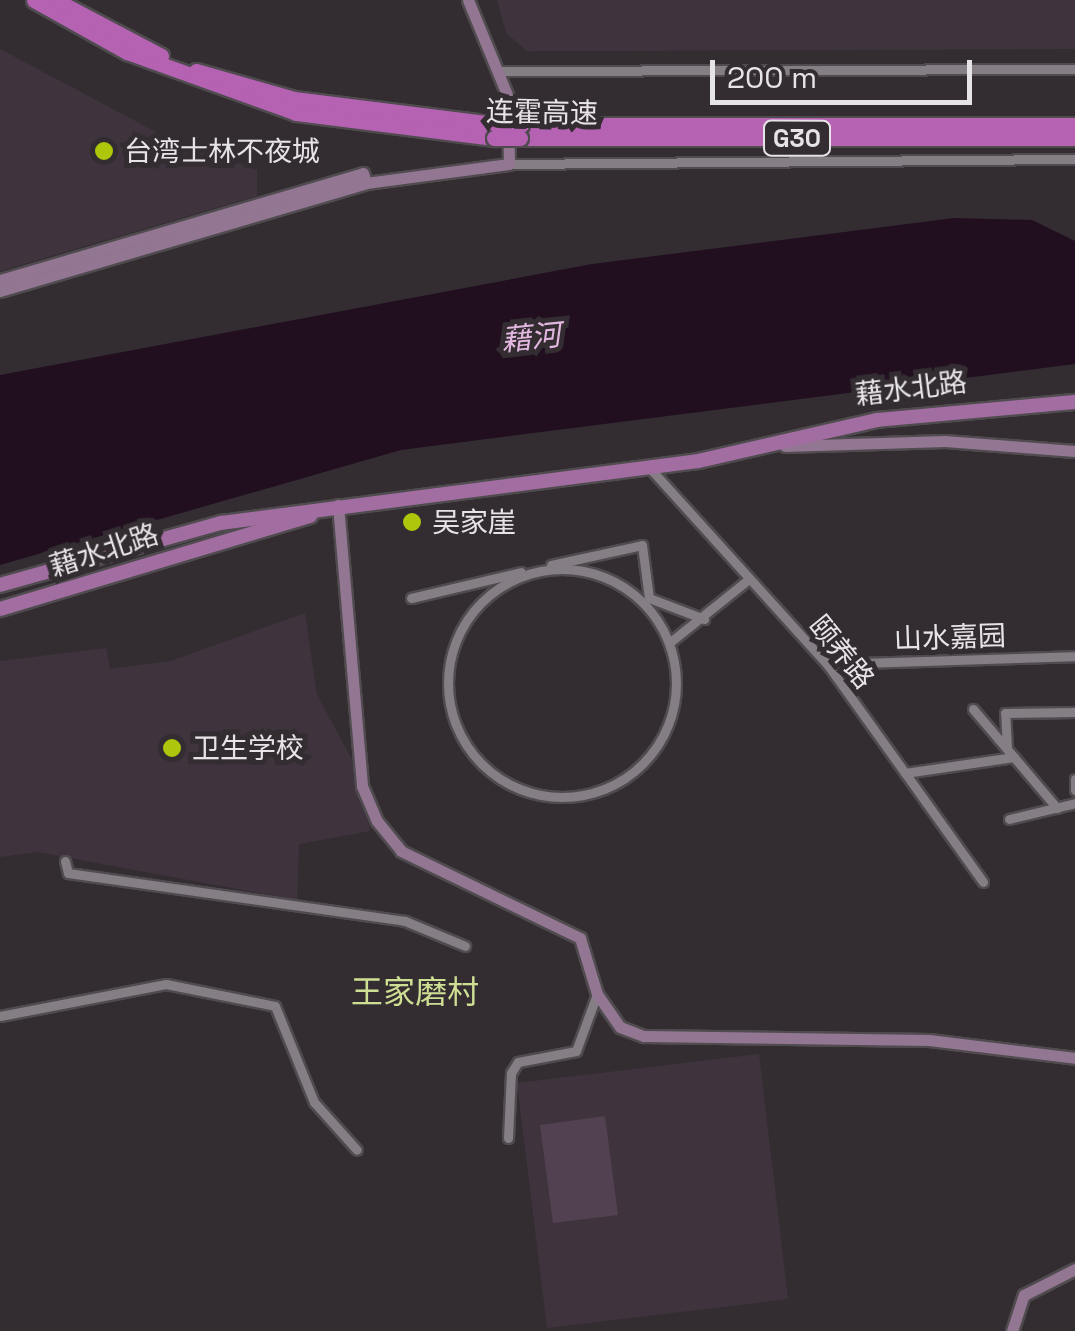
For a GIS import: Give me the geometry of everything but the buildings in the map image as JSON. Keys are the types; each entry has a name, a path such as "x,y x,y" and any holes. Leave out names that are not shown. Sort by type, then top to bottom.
{"highway":[{"name":"连霍高速","path":"34,0 126,52 295,106 316,109 520,132 1075,138"},
{"name":"连霍高速","path":"55,0 188,69 295,106"},
{"name":"连霍高速","path":"520,132 1075,125"}],"main road":[{"path":"0,292 366,183 510,164 499,71 468,0"},
{"path":"0,280 363,173 366,183"},
{"name":"藉水北路","path":"0,586 160,536 338,504 468,496 780,446 877,420 1075,399"},
{"name":"藉水北路","path":"698,461 877,412 1075,399"},
{"path":"780,446 945,441 1075,451"},
{"path":"338,504 362,786 377,822 401,851 570,930 597,994 620,1027 644,1036 929,1040 1075,1058"},
{"name":"藉水北路","path":"0,609 338,504"},
{"path":"1012,1331 1024,1295 1075,1269"}],"street":[{"path":"499,71 1075,69"},
{"path":"510,164 1075,159"},
{"name":"颐养路","path":"648,466 827,664 983,882"},
{"path":"411,598 642,545 649,598 704,619"},
{"path":"558,569 606,578 646,606 669,643 676,685 665,733 644,763 602,789 554,796 518,788 478,760 458,729 448,681 460,634 481,603 522,577 558,569"},
{"path":"669,643 704,619 748,579"},
{"name":"山水嘉园","path":"827,664 1075,656"},
{"path":"973,709 1057,808"},
{"path":"1010,752 1005,713 1075,712"},
{"path":"905,773 1010,752"},
{"path":"1075,779 1075,790"},
{"path":"1009,819 1075,803"},
{"path":"66,861 68,873 405,921 466,946"},
{"path":"0,1016 166,984 275,1006 314,1102 357,1150"},
{"path":"508,1138 511,1074 518,1062 576,1051 597,994"}],"shaded area":[{"path":"497,0 1075,0 1075,49 527,51 506,33"},
{"name":"台湾士林不夜城","path":"0,49 158,133 257,170 257,196 0,271"},
{"name":"卫生学校","path":"305,613 317,695 357,769 370,831 299,844 297,900 38,852 0,857 0,661 106,648 110,669 171,661"},
{"path":"759,1054 788,1299 547,1328 517,1083"},
{"path":"605,1116 618,1215 553,1223 540,1125"}],"water":[{"name":"藉河","path":"954,218 1032,220 1075,241 1075,364 401,450 0,565 0,375 592,264"}],"place":[{"name":"台湾士林不夜城","path":"104,151"},
{"name":"吴家崖","path":"412,522"},
{"name":"卫生学校","path":"172,748"}],"district":[{"name":"王家磨村","path":"415,992"}]}
